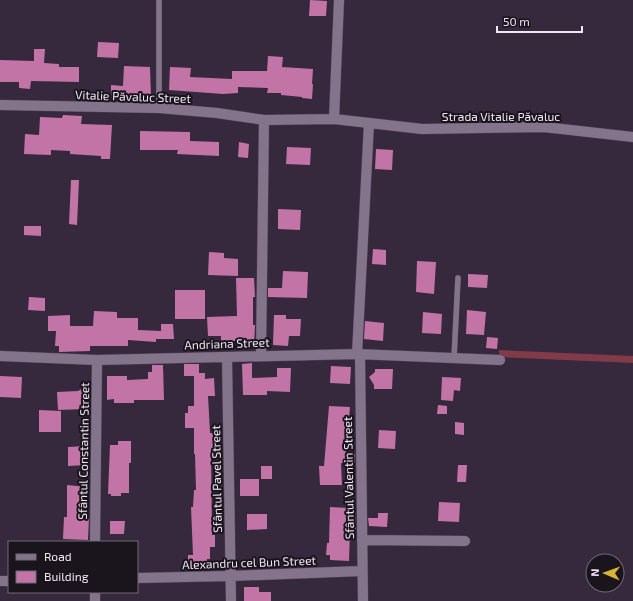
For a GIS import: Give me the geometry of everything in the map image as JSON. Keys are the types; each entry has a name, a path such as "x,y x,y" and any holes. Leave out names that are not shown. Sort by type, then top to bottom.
{"street":[{"path":"334,119 339,0"},
{"name":"Vitalie Păvaluc Street","path":"0,104 159,108 217,113 264,120 334,119 368,123"},
{"path":"261,355 264,120"},
{"name":"Strada Vitalie Păvaluc","path":"368,123 422,129 544,127 633,137"},
{"name":"Sfântul Valentin Street","path":"363,601 358,354 368,123"},
{"name":"Andriana Street","path":"0,356 97,360 261,355 358,354 500,360"},
{"name":"Sfântul Pavel Street","path":"227,357 231,601"},
{"name":"Sfântul Constantin Street","path":"95,541 97,360"},
{"path":"362,540 465,541"},
{"name":"Alexandru cel Bun Street","path":"138,578 362,571"}],"lane":[{"path":"159,0 159,108"},
{"path":"454,358 458,278"}],"shaded area":[{"path":"499,350 633,356 633,363 499,357"}],"building":[{"path":"310,0 327,1 326,16 309,16"},
{"path":"98,42 119,43 118,58 97,57"},
{"path":"34,49 45,49 44,63 59,64 59,67 79,67 79,82 31,81 30,89 19,88 19,82 0,82 0,60 34,61"},
{"path":"268,56 283,57 282,67 313,69 312,99 281,95 281,93 267,93 268,88 238,87 238,93 223,94 169,90 170,67 191,68 190,77 232,79 232,71 267,71"},
{"path":"124,66 150,67 151,98 111,98 111,85 123,86"},
{"path":"63,115 82,116 81,124 112,125 110,159 101,159 101,156 70,154 70,151 51,150 51,155 24,154 25,134 39,135 40,117 62,118"},
{"path":"140,131 190,132 190,141 219,142 219,156 177,154 178,150 140,150"},
{"path":"239,142 249,144 248,158 238,157"},
{"path":"287,147 311,148 310,165 286,164"},
{"path":"376,149 393,150 392,170 375,169"},
{"path":"71,180 79,180 77,225 69,224"},
{"path":"278,209 301,210 300,230 278,229"},
{"path":"24,226 41,226 41,236 24,235"},
{"path":"373,249 386,250 386,265 372,264"},
{"path":"209,252 224,253 224,258 238,259 238,276 208,275"},
{"path":"417,261 436,262 434,294 416,292"},
{"path":"283,271 308,272 307,298 268,297 268,288 282,288"},
{"path":"468,274 488,275 487,288 468,287"},
{"path":"236,278 254,278 254,346 244,346 244,341 221,341 221,336 208,336 207,317 237,316"},
{"path":"175,290 205,290 205,319 175,319"},
{"path":"29,297 45,298 45,311 28,310"},
{"path":"467,310 486,312 484,335 466,334"},
{"path":"94,311 117,312 117,318 138,318 138,330 161,331 161,324 173,324 174,339 156,339 156,342 128,340 128,346 90,346 90,351 59,352 59,346 55,346 56,331 48,331 48,316 70,315 70,326 93,326"},
{"path":"423,312 442,314 441,334 422,333"},
{"path":"274,315 286,315 286,319 301,319 300,336 289,336 288,346 273,345"},
{"path":"365,321 384,323 383,341 364,339"},
{"path":"487,337 498,338 497,349 486,348"},
{"path":"252,363 252,378 277,377 277,368 291,368 290,392 267,391 267,395 243,395 242,364"},
{"path":"184,364 199,364 199,373 205,373 205,379 214,378 215,396 208,396 210,433 218,433 219,454 211,454 212,535 215,535 215,547 210,547 210,559 207,559 207,565 188,565 188,555 193,555 191,507 193,507 194,490 196,490 194,428 185,428 185,413 188,413 188,406 194,406 194,376 184,376"},
{"path":"152,365 163,365 164,400 134,400 134,403 114,403 114,399 107,400 107,376 127,376 127,380 148,379 148,372 152,372"},
{"path":"331,366 351,367 350,384 330,383"},
{"path":"375,369 393,369 392,389 374,389 374,385 369,377 375,372"},
{"path":"0,376 22,377 21,398 0,397"},
{"path":"442,377 461,378 460,391 454,390 453,401 441,400"},
{"path":"85,387 86,409 58,410 57,392 78,391"},
{"path":"438,405 447,406 447,414 437,414"},
{"path":"329,406 350,407 346,453 355,453 355,463 341,463 342,485 320,485 319,466 324,466"},
{"path":"39,410 61,411 61,432 39,432"},
{"path":"455,422 464,423 464,435 455,434"},
{"path":"379,430 396,431 395,449 378,448"},
{"path":"118,441 131,441 129,493 121,493 121,496 111,496 111,494 108,494 110,445 118,445"},
{"path":"87,446 87,465 68,466 68,447"},
{"path":"458,465 467,465 466,482 457,482"},
{"path":"261,466 272,466 272,479 261,479"},
{"path":"240,479 259,479 259,496 240,496"},
{"path":"67,485 87,487 87,518 89,518 88,540 63,539 64,517 67,517"},
{"path":"439,502 460,503 459,522 438,521"},
{"path":"330,507 349,508 355,510 356,530 350,530 349,561 330,560 330,555 326,555 327,543 329,543"},
{"path":"378,513 388,513 387,527 369,526 368,518 378,518"},
{"path":"247,514 267,514 267,529 247,530"},
{"path":"110,521 125,521 124,534 110,534"},
{"path":"244,587 259,587 259,592 271,592 271,601 244,601"}]}
